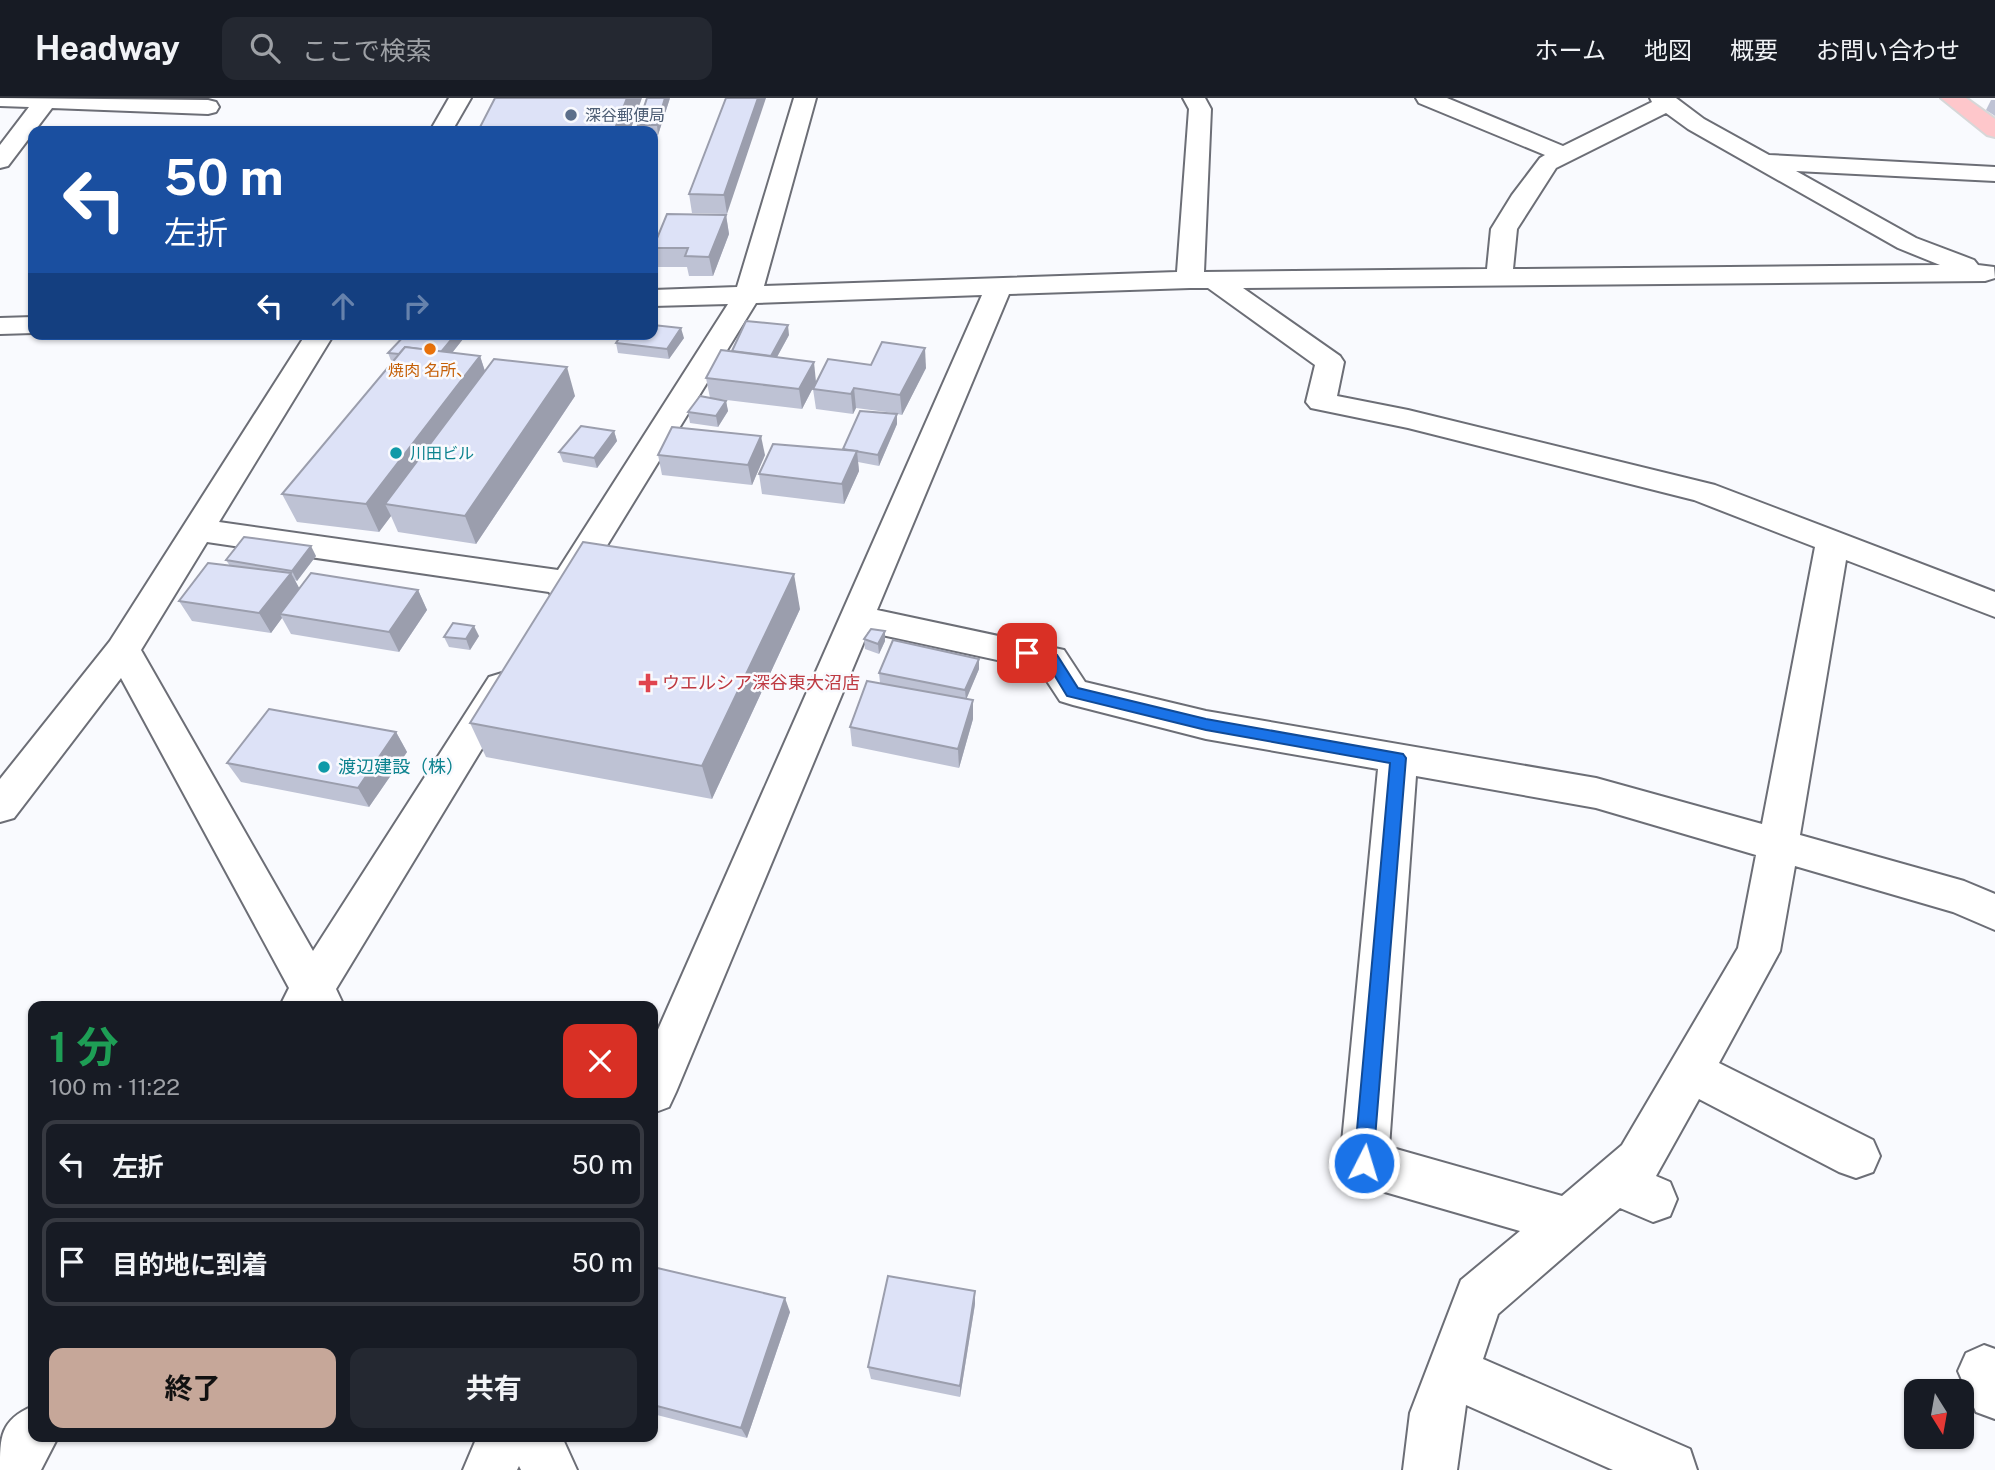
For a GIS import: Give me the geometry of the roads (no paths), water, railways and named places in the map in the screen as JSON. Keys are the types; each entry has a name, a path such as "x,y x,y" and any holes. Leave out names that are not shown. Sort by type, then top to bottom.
{"main road":[{"path":"1952,98 1995,130"}],"street":[{"path":"444,126 460,98"},
{"path":"545,618 748,294 805,98"},
{"path":"1194,98 1200,109 1201,280"},
{"path":"1427,98 1564,155"},
{"path":"0,99 208,107"},
{"path":"0,161 47,99"},
{"path":"1499,278 1504,229 1524,195 1548,163 1664,101 1696,124 1907,243 1990,275"},
{"path":"1762,162 1995,174"},
{"path":"658,298 1201,280 1990,275"},
{"path":"1201,280 1330,362 1321,402 1408,419 1704,492 1995,605"},
{"path":"658,1080 999,287"},
{"path":"0,326 28,325"},
{"path":"0,807 123,650 316,340"},
{"path":"198,530 567,583"},
{"path":"1430,1470 1437,1413 1479,1298 1567,1221 1634,1190 1639,1161 1759,951 1833,541"},
{"path":"858,618 1051,659 1073,692 1206,724 1596,793 1964,898 1995,913"},
{"path":"123,650 312,1000"},
{"path":"312,1000 516,665"},
{"path":"1398,758 1364,1163 1567,1221"},
{"path":"1690,1071 1856,1156"},
{"path":"1451,1372 1671,1468"},
{"path":"10,1470 28,1441"},
{"path":"490,1470 502,1442"},
{"path":"536,1442 550,1470"}],"place":[{"name":"深谷郵便局","path":"571,115"},
{"name":"焼肉 名所、","path":"430,349"},
{"name":"川田ビル","path":"396,453"},
{"name":"ウエルシア深谷東大沼店","path":"648,683"},
{"name":"渡辺建設（株）","path":"324,767"}]}
